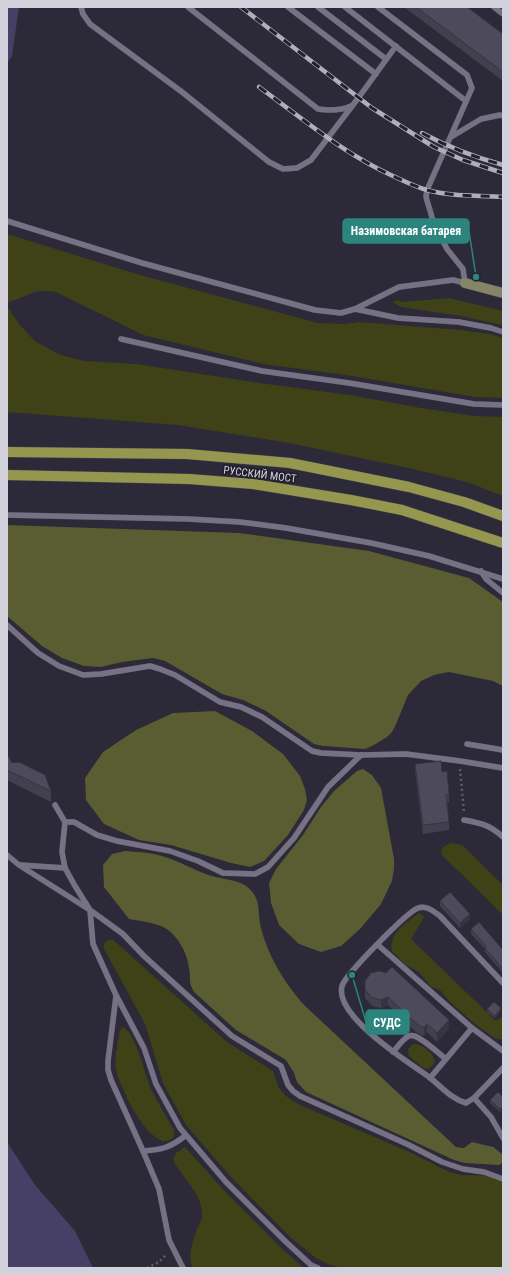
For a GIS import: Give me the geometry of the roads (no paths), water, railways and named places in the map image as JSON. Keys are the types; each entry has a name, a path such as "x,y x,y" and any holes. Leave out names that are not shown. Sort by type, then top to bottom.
{"main road":[{"name":"РУССКИЙ МОСТ","path":"7,452 187,454 290,463 409,487 464,502 503,516"},
{"name":"РУССКИЙ МОСТ","path":"7,475 189,479 253,484 402,510 503,543"}],"street":[{"path":"465,283 503,294"}],"lane":[{"path":"81,7 83,14 90,24 182,92 269,162 283,169 297,168 311,160 396,46"},
{"path":"188,7 318,109 330,111 341,110 352,106"},
{"path":"288,7 376,74"},
{"path":"318,7 386,59"},
{"path":"345,7 466,101"},
{"path":"7,221 142,263 315,310 341,313 355,309 399,287 453,280 465,283 463,269 447,248 434,224 426,197 427,190 472,88 467,76 378,7"},
{"path":"494,7 503,14"},
{"path":"450,137 481,119 503,116"},
{"path":"355,309 398,318 459,322 491,328 503,332"},
{"path":"121,339 262,371 349,383 474,404 503,405"},
{"path":"7,515 188,519 240,522 286,528 371,543 428,556 503,579"},
{"path":"481,571 486,579 503,592"},
{"path":"7,625 38,653 65,668 83,675 101,674 150,666 160,668 220,702 240,707 262,717 312,751 361,756 406,754 503,768"},
{"path":"467,744 503,750"},
{"path":"65,822 74,822 97,835 117,841 170,851 198,860 223,873 255,874 268,867 294,838 328,787 361,756"},
{"path":"55,805 65,822 62,852 66,868 90,910 93,944 116,996 144,1048 156,1084 185,1136 226,1182 280,1236 311,1265 318,1268"},
{"path":"464,820 483,823 496,830 503,837"},
{"path":"7,855 19,865 90,910 123,934 144,956 232,1036 281,1066 288,1085 296,1093 409,1145 442,1162 463,1169 484,1172 503,1178"},
{"path":"19,865 66,868"},
{"path":"503,983 440,916 432,910 424,907 417,908 398,923 348,975 342,986 343,998 350,1013 393,1052 430,1078 458,1101 466,1103 474,1098 503,1068"},
{"path":"378,945 472,1028 503,1051"},
{"path":"116,996 108,1070 159,1189 165,1224 172,1247 183,1268"},
{"path":"430,1078 472,1028"},
{"path":"393,1052 405,1039 410,1035 414,1035 446,1060"},
{"path":"474,1098 491,1117 503,1138"},
{"path":"143,1151 159,1150 173,1145 185,1136"}],"railway":[{"path":"241,7 372,108 434,147 463,160 503,173"},
{"path":"259,87 341,147 375,167 406,182 427,190 446,194 503,197"},
{"path":"422,133 461,151 503,165"}],"place":[{"name":"Назимовская батарея","path":"476,277"},
{"name":"СУДС","path":"352,975"}]}
